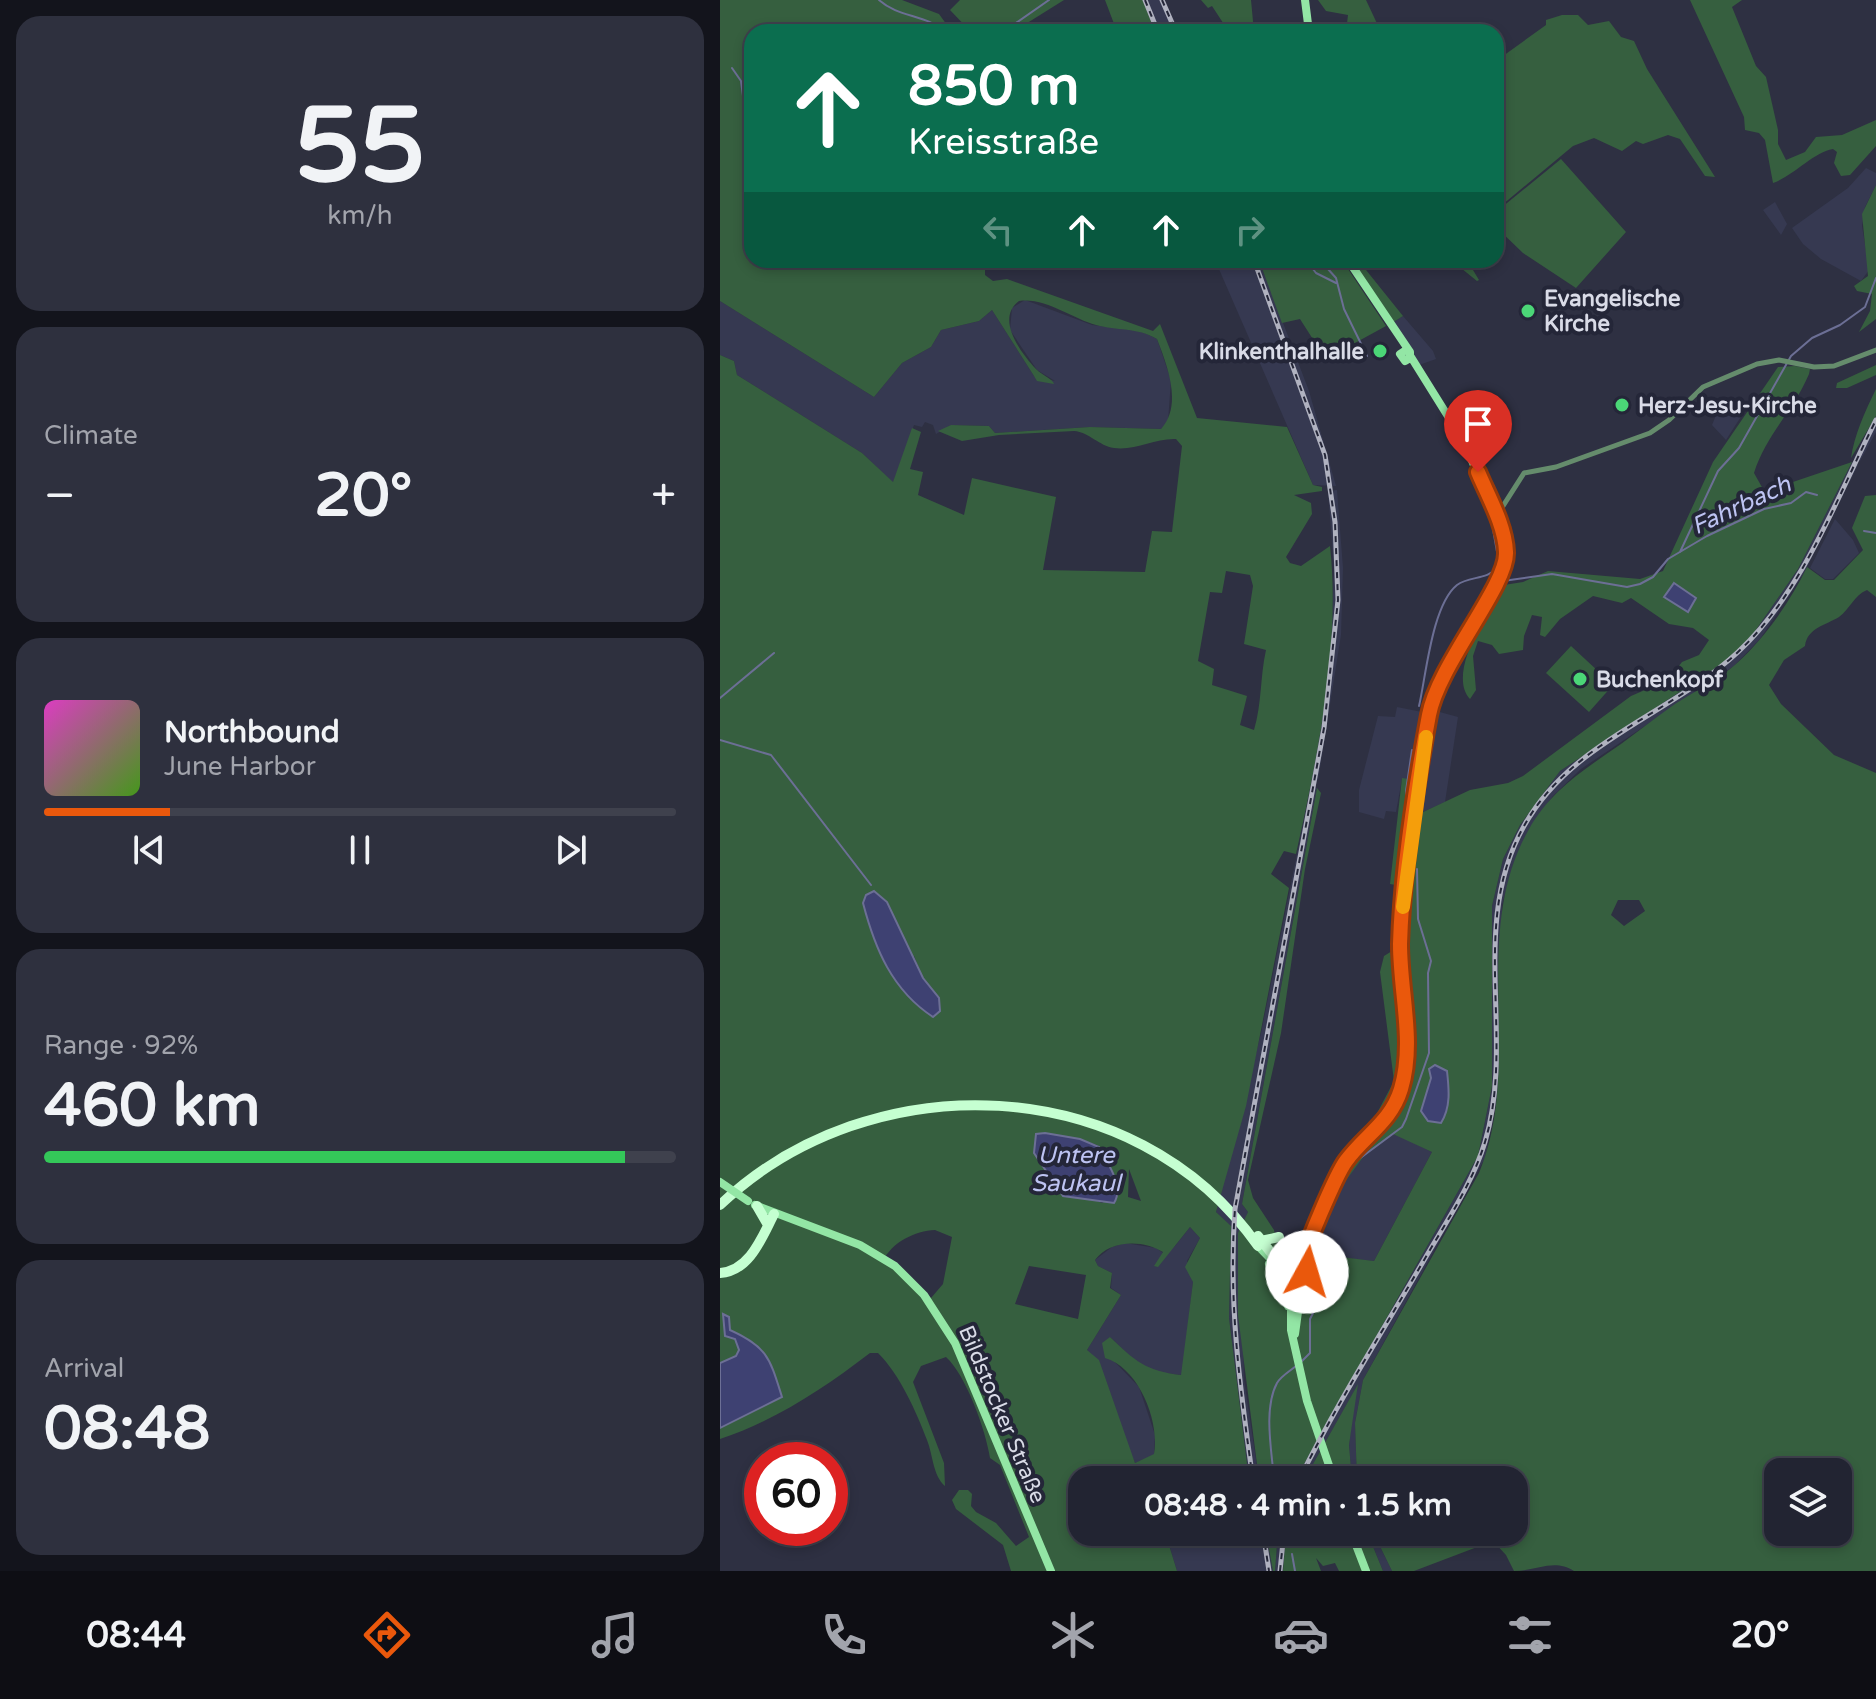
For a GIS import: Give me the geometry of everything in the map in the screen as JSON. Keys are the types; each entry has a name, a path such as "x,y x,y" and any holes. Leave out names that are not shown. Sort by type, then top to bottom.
{"highway":[{"path":"720,1205 762,1170 820,1137 874,1117 930,1106 991,1104 1049,1112 1095,1125 1181,1161 1212,1184 1267,1243 1279,1263"},
{"path":"753,1204 768,1228"},
{"path":"720,1273 731,1271 744,1262 776,1215"}],"main road":[{"path":"1305,0 1308,24"},
{"path":"1296,1343 1293,1268 1346,1161 1391,1113 1404,1078 1407,1041 1401,933 1414,823 1436,685 1504,565 1506,550 1496,517 1466,450 1353,268"},
{"name":"Bildstocker Straße","path":"720,1182 776,1215 847,1239 871,1251 903,1272 936,1309 1051,1571"},
{"path":"1267,1243 1308,1279 1294,1287"},
{"path":"1267,1243 1290,1315 1316,1431 1329,1466"},
{"path":"1279,1263 1294,1261 1305,1244"},
{"path":"1296,1343 1298,1312 1313,1282 1305,1244"},
{"path":"1279,1263 1293,1268"},
{"path":"1290,1315 1294,1287"},
{"path":"1356,1546 1366,1571"}],"street":[{"path":"1496,517 1524,473 1556,467 1650,433 1669,420 1703,387 1761,362 1785,360 1834,366 1876,350"}],"shaded area":[{"path":"1142,0 1164,0 1174,24 1152,24"},
{"path":"1866,168 1876,173 1876,185 1865,207 1862,226 1869,270 1861,281 1821,259 1803,244 1792,228 1848,188"},
{"path":"1775,202 1787,224 1781,235 1763,210"},
{"path":"1218,268 1262,268 1309,391 1336,486 1313,485"},
{"path":"1025,300 1092,325 1141,331 1157,339 1171,380 1168,422 1161,429 1090,427 995,433 989,426 951,425 936,434 933,425 925,422 922,427 914,425 893,483 862,453 737,375 734,361 720,355 720,301 874,397 902,363 931,347 941,330 979,321 992,310 1034,376 1055,381 1037,370 1010,330 1012,308"},
{"path":"1403,316 1433,351 1436,359 1419,365 1392,323"},
{"path":"1728,398 1742,415 1726,440 1712,425 1721,403"},
{"path":"1876,416 1876,432 1860,461 1854,458"},
{"path":"1852,462 1858,465 1804,573 1760,639 1734,666 1581,769 1553,796 1529,829 1514,862 1502,905 1499,1087 1485,1158 1363,1380 1355,1423 1357,1466 1351,1466 1349,1445 1356,1388 1312,1466 1303,1466 1478,1156 1492,1086 1492,906 1503,859 1520,825 1560,771 1728,660 1753,634 1798,569"},
{"path":"1337,490 1343,568 1341,635 1318,780 1309,778 1330,671 1334,569 1328,491"},
{"path":"1835,519 1853,540 1859,553 1833,579 1825,579 1810,568"},
{"path":"1397,707 1427,713 1415,780 1402,779 1396,812 1386,811 1384,819 1359,812 1359,790 1378,716 1395,717"},
{"path":"1436,711 1458,717 1445,802 1421,813 1432,713"},
{"path":"1307,786 1317,788 1242,1204 1248,1212 1241,1231 1244,1379 1257,1466 1247,1466 1229,1318 1231,1227 1216,1212 1261,1033 1310,789"},
{"path":"1394,1133 1432,1152 1374,1261 1316,1255 1318,1237 1347,1178 1364,1156"},
{"path":"1190,1227 1200,1238 1187,1261 1193,1282 1182,1375 1155,1372 1134,1360 1110,1337 1113,1360 1139,1387 1155,1435 1154,1455 1135,1463 1087,1350 1121,1295 1111,1288 1112,1273 1098,1266 1095,1260 1112,1247 1125,1243 1156,1248 1163,1253 1160,1258 1175,1246"},
{"path":"1169,1546 1269,1546 1273,1571 1177,1571"},
{"path":"1277,1546 1285,1546 1283,1571 1275,1571"},
{"path":"1373,1546 1380,1546 1392,1571 1383,1571"}],"green space":[{"path":"720,0 902,0 939,14 946,24 744,24 744,268 985,268 985,275 993,281 1007,279 1153,331 1160,324 1197,418 1287,427 1313,485 1322,487 1322,491 1294,495 1311,503 1312,514 1286,557 1290,563 1301,566 1330,546 1332,623 1325,702 1296,854 1284,851 1271,874 1289,888 1246,1106 1216,1212 1231,1226 1229,1318 1247,1466 1068,1466 1068,1546 1169,1546 1177,1571 1011,1571 1003,1545 956,1509 952,1500 959,1490 968,1490 972,1494 971,1506 976,1512 996,1523 1016,1546 1029,1537 1000,1465 990,1458 980,1419 968,1390 946,1357 921,1366 913,1382 944,1463 945,1486 938,1477 927,1440 907,1394 878,1353 870,1353 780,1413 720,1439 720,355 734,361 737,375 862,453 893,482 912,428 921,432 910,469 923,472 918,495 964,515 972,478 1056,497 1043,570 1145,572 1152,531 1172,532 1182,446 1176,439 1122,448 1109,447 1074,431 999,435 962,441 938,431 951,425 989,426 995,433 1090,427 1161,429 1168,419 1172,397 1157,339 1142,333 1096,325 1039,302 1019,301 1009,317 1013,336 1030,362 1054,384 1037,381 992,310 979,321 941,330 931,347 902,363 874,397 720,301","holes":["1226,571 1250,575 1253,586 1244,644 1266,650 1254,730 1240,725 1247,696 1212,685 1214,669 1198,661 1210,592 1222,593","914,956 923,978 939,998 923,1010 904,992","1080,1139 1097,1145 1119,1193 1102,1203 1091,1198 1063,1196 1034,1153","1129,1169 1141,1201 1128,1197","1190,1227 1200,1238 1185,1267 1193,1282 1181,1375 1142,1364 1110,1337 1102,1343 1105,1358 1128,1373 1137,1384 1150,1412 1154,1427 1154,1454 1135,1463 1099,1360 1087,1350 1121,1295 1110,1288 1112,1273 1098,1266 1095,1260 1101,1253 1117,1245 1146,1245 1163,1252 1154,1266 1158,1267","935,1230 952,1237 943,1284 931,1298 883,1261 898,1243 920,1233","1029,1266 1086,1275 1078,1319 1015,1304"]},
{"path":"960,0 1064,0 1026,24 963,24 950,10"},
{"path":"1105,0 1143,0 1152,24 1114,24"},
{"path":"1201,0 1251,0 1253,24 1224,24 1212,6 1208,8"},
{"path":"1318,0 1366,0 1377,24 1347,24 1348,15 1326,11"},
{"path":"1690,0 1742,0 1732,7 1756,66 1766,77 1778,130 1778,144 1786,160 1805,152 1816,137 1842,135 1876,120 1876,146 1850,175 1841,176 1834,163 1837,152 1833,149 1773,183 1765,140 1759,133 1745,130 1744,117"},
{"path":"1562,15 1578,15 1588,25 1609,21 1621,37 1634,41 1647,69 1715,177 1705,176 1680,139 1668,135 1643,144 1636,141 1622,151 1594,138 1573,146 1504,203 1504,55 1546,25 1546,20"},
{"path":"1561,159 1626,232 1576,288 1523,253 1504,235 1504,205"},
{"path":"1876,185 1876,319 1859,332 1870,311 1872,294 1857,291 1854,286 1868,276 1862,214"},
{"path":"1262,268 1347,268 1386,326 1333,355 1316,344 1300,319 1282,323"},
{"path":"1356,268 1364,268 1403,316 1392,323"},
{"path":"1461,268 1472,268 1477,281"},
{"path":"1876,365 1876,375 1847,388 1836,388 1837,383"},
{"path":"1795,366 1810,369 1809,374 1759,459 1754,473 1763,489 1776,495 1784,485 1852,462 1798,569 1753,634 1728,660 1560,771 1520,825 1503,859 1492,906 1492,1086 1478,1156 1303,1466 1257,1466 1238,1315 1238,1233 1248,1212 1242,1204 1317,788 1321,793 1305,869 1281,1033 1248,1180 1253,1198 1274,1230 1279,1255 1283,1257 1293,1252 1338,1162 1375,1117 1394,1081 1380,972 1384,956 1392,951 1402,886 1390,884 1402,778 1415,780 1411,820 1417,821 1421,813 1470,790 1508,783 1523,776 1631,696 1668,680 1682,662 1699,655 1709,640 1693,628 1669,624 1631,598 1622,603 1593,596 1560,619 1545,637 1540,635 1542,617 1532,615 1524,636 1523,650 1499,654 1492,645 1478,641 1473,656 1476,690 1470,699 1464,688 1466,658 1489,609 1504,585 1523,582 1548,571 1640,579 1663,571 1713,462 1778,367","holes":["1393,1134 1432,1152 1374,1261 1316,1254 1315,1246 1339,1194 1335,1191 1340,1181 1344,1183 1364,1156"]},
{"path":"1876,389 1876,416 1851,458 1860,424"},
{"path":"1876,495 1876,597 1867,590 1863,592 1839,617 1813,631 1805,646 1784,660 1769,685 1781,704 1834,755 1876,773 1876,1571 1574,1571 1552,1565 1514,1571 1498,1546 1528,1546 1528,1466 1357,1466 1355,1423 1363,1380 1479,1173 1492,1131 1498,1087 1502,912 1511,870 1529,829 1548,803 1570,781 1736,664 1776,619 1807,567 1825,580 1834,580 1863,550 1852,528 1865,496","holes":["1618,900 1639,900 1645,911 1624,926 1611,915"]},
{"name":"Buchenkopf","path":"1571,646 1613,685 1589,712 1546,673"},
{"path":"1358,1384 1349,1445 1351,1466 1312,1466"},
{"path":"1269,1546 1277,1546 1273,1571"},
{"path":"1285,1546 1373,1546 1383,1571 1339,1571 1335,1563 1323,1566 1316,1558 1321,1571 1283,1571"},
{"path":"1380,1546 1480,1546 1414,1571 1392,1571"}],"water":[{"path":"1674,583 1696,598 1688,612 1664,597"},
{"path":"874,891 887,902 923,978 939,998 940,1011 933,1017 906,994 887,967 863,903 866,895"},
{"path":"1435,1065 1447,1071 1448,1078 1448,1104 1441,1123 1428,1121 1421,1111 1431,1078 1429,1069"},
{"name":"Untere Saukaul","path":"1036,1134 1080,1139 1099,1147 1116,1182 1114,1203 1063,1196 1034,1153"},
{"path":"723,1314 729,1317 730,1330 752,1342 766,1356 782,1397 720,1428 720,1363 736,1356 739,1350 735,1339 725,1336"}],"waterway":[{"path":"879,0 895,10 934,24"},
{"path":"1014,24 1049,0"},
{"path":"732,68 741,81 744,97"},
{"path":"1312,268 1336,283"},
{"path":"1327,268 1336,278 1344,309 1367,356"},
{"path":"1680,552 1718,471 1739,448 1791,356 1812,338 1840,325 1865,307 1876,278"},
{"path":"1503,581 1552,574 1627,587 1640,584 1653,577 1668,559 1707,536 1764,509 1791,503 1806,492 1817,495"},
{"path":"1493,529 1499,563"},
{"name":"Fahrbach","path":"1864,531 1876,533"},
{"path":"1419,706 1436,624 1448,595 1462,582 1497,568"},
{"path":"720,698 774,653"},
{"path":"720,740 771,755 871,885"},
{"path":"1409,836 1406,791 1412,750"},
{"path":"1343,1181 1355,1162 1402,1127 1429,1053 1428,973 1431,961 1418,919 1417,869"},
{"path":"1301,1362 1310,1353 1310,1319 1326,1288 1313,1250 1337,1195"},
{"path":"1273,1466 1270,1405 1277,1383 1296,1366"},
{"path":"1292,1554 1295,1571"}],"railway":[{"path":"1145,0 1155,24"},
{"path":"1162,0 1172,24"},
{"path":"1251,1466 1234,1311 1235,1209 1324,728 1338,600 1335,522 1325,455 1257,268"},
{"path":"1306,1466 1459,1200 1480,1157 1493,1103 1496,1063 1495,942 1499,903 1508,864 1524,826 1544,797 1594,750 1711,674 1761,628 1800,573 1876,420"},
{"path":"1265,1546 1269,1571"},
{"path":"1280,1571 1283,1546"}],"slow traffic":[{"path":"1403,907 1426,737"}],"place":[{"name":"Evangelische Kirche","path":"1528,311"},
{"name":"Klinkenthalhalle","path":"1380,351"},
{"name":"Herz-Jesu-Kirche","path":"1622,405"},
{"name":"Buchenkopf","path":"1580,679"}],"route":[{"path":"1307,1272 1302,1266 1302,1258 1334,1185 1346,1161 1391,1113 1404,1078 1407,1041 1401,933 1429,713 1436,685 1492,590 1506,556 1505,543 1478,472"}]}
